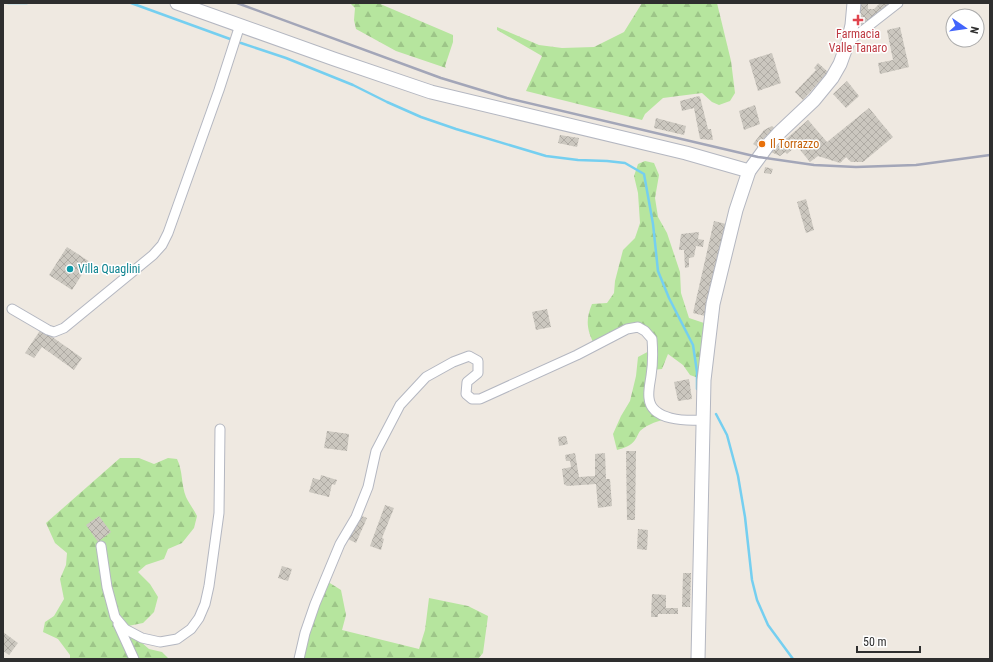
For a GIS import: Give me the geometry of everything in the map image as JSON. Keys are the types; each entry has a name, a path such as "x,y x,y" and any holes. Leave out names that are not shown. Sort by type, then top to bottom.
{"street":[{"path":"177,3 347,64 431,92 686,153 750,171"},
{"path":"698,659 704,380 713,304 736,210 750,171 758,157 776,136 814,100 832,78 840,64 848,42 852,25 854,3"},
{"path":"848,42 898,3"},
{"path":"12,308 48,330 54,332 64,328 153,256 162,245 168,233 219,90 240,25"},
{"path":"299,659 305,633 318,598 340,544 356,517 368,487 376,451 400,405 426,377 453,362 469,356 478,361 478,373 467,382 466,394 472,399 480,399 577,355 627,329 638,327 645,331 652,339 652,370 649,398 651,405 657,412 669,418 688,421 703,420"},
{"path":"115,617 126,629 142,638 160,642 177,638 191,629 199,618 210,586 218,528 220,429"},
{"path":"101,546 107,587 115,617 134,659"}],"green space":[{"path":"350,3 378,3 453,35 453,42 445,66 446,68 396,51 356,29 354,20 355,8"},
{"path":"642,3 717,3 731,61 735,93 730,101 719,105 712,102 702,93 663,98 645,114 642,120 526,91 542,56 497,30 497,27 539,45 562,48 594,47 624,32"},
{"path":"645,161 654,163 659,175 655,198 658,217 667,233 680,272 681,293 689,318 710,325 704,380 690,375 683,365 668,354 662,369 652,370 649,397 669,419 658,421 646,426 640,431 631,444 625,448 617,450 613,434 630,401 636,376 638,357 653,349 652,339 638,327 595,346 590,335 588,315 592,304 607,303 614,293 615,281 623,250 635,238 640,223 638,193 634,176 638,164"},
{"path":"120,458 139,458 154,464 168,458 177,459 186,497 197,516 194,528 182,543 168,549 164,559 146,565 138,572 150,584 158,597 154,612 143,623 128,626 134,636 149,649 162,652 169,659 70,659 70,655 58,639 43,632 45,622 54,616 64,599 60,579 66,565 67,553 55,543 46,523"},
{"path":"325,580 341,590 346,615 342,630 419,649 425,630 429,598 468,606 488,616 483,653 478,659 299,659"}],"building":[{"path":"857,3 868,3 868,9 874,9 880,3 891,3 865,25 855,24"},
{"path":"900,27 909,67 880,74 878,63 893,60 887,30"},
{"path":"772,53 781,83 758,91 749,60"},
{"path":"818,63 828,72 803,100 795,92 816,70 814,68"},
{"path":"847,81 859,96 846,108 833,94"},
{"path":"699,96 708,129 711,129 713,140 700,139 694,108 682,111 680,101"},
{"path":"755,105 760,124 744,130 739,111"},
{"path":"869,108 893,137 863,162 851,162 846,157 840,163 818,156 810,162 793,143 791,145 794,148 787,154 785,152 780,156 771,152 808,120 827,142"},
{"path":"656,118 686,126 684,135 654,128"},
{"path":"772,126 777,130 761,149 753,144 764,130"},
{"path":"560,135 579,138 577,147 558,143"},
{"path":"765,167 773,169 771,174 764,173"},
{"path":"806,199 814,230 806,233 797,202"},
{"path":"714,221 726,224 705,316 693,313"},
{"path":"699,232 698,239 704,240 703,247 696,246 694,257 689,258 689,267 685,268 684,250 679,250 681,234"},
{"name":"Villa Quaglini","path":"67,247 90,262 72,290 49,275"},
{"path":"547,309 551,327 536,330 532,312"},
{"path":"41,329 82,358 74,370 42,347 34,358 25,353"},
{"path":"689,379 692,399 678,401 674,382"},
{"path":"327,431 349,434 347,451 324,448"},
{"path":"566,436 568,444 559,446 558,437"},
{"path":"626,451 636,451 635,520 627,520"},
{"path":"575,453 579,477 595,476 595,454 605,453 606,479 610,479 612,506 598,508 596,484 567,486 564,484 562,469 571,467 570,461 566,461 565,455"},
{"path":"321,475 337,480 335,485 332,484 329,497 309,492 313,478 320,480"},
{"path":"385,505 394,508 382,538 384,539 381,550 370,546"},
{"path":"359,515 367,518 356,543 348,539"},
{"path":"99,516 111,532 98,542 86,525"},
{"path":"638,529 648,530 647,550 637,549"},
{"path":"282,566 292,569 288,581 278,578"},
{"path":"683,573 691,573 690,607 682,607"},
{"path":"652,594 666,595 666,608 678,608 678,614 658,614 658,617 651,617"},
{"path":"3,632 18,643 9,655 3,651"}],"waterway":[{"path":"8,3 27,3"},
{"path":"131,3 230,39"},
{"path":"241,43 286,58 353,85 421,117 456,129 546,156 625,163 644,174 653,224 658,271 669,298 693,345 697,372 697,389"},
{"path":"716,414 727,435 738,476 745,517 752,580 757,600 768,625 793,659"}],"railway":[{"path":"237,3 441,78 507,98 758,157 814,165 856,167 916,165 990,155"}],"place":[{"name":"Farmacia Valle Tanaro","path":"858,20"},
{"name":"Il Torrazzo","path":"762,144"},
{"name":"Villa Quaglini","path":"70,269"}]}
